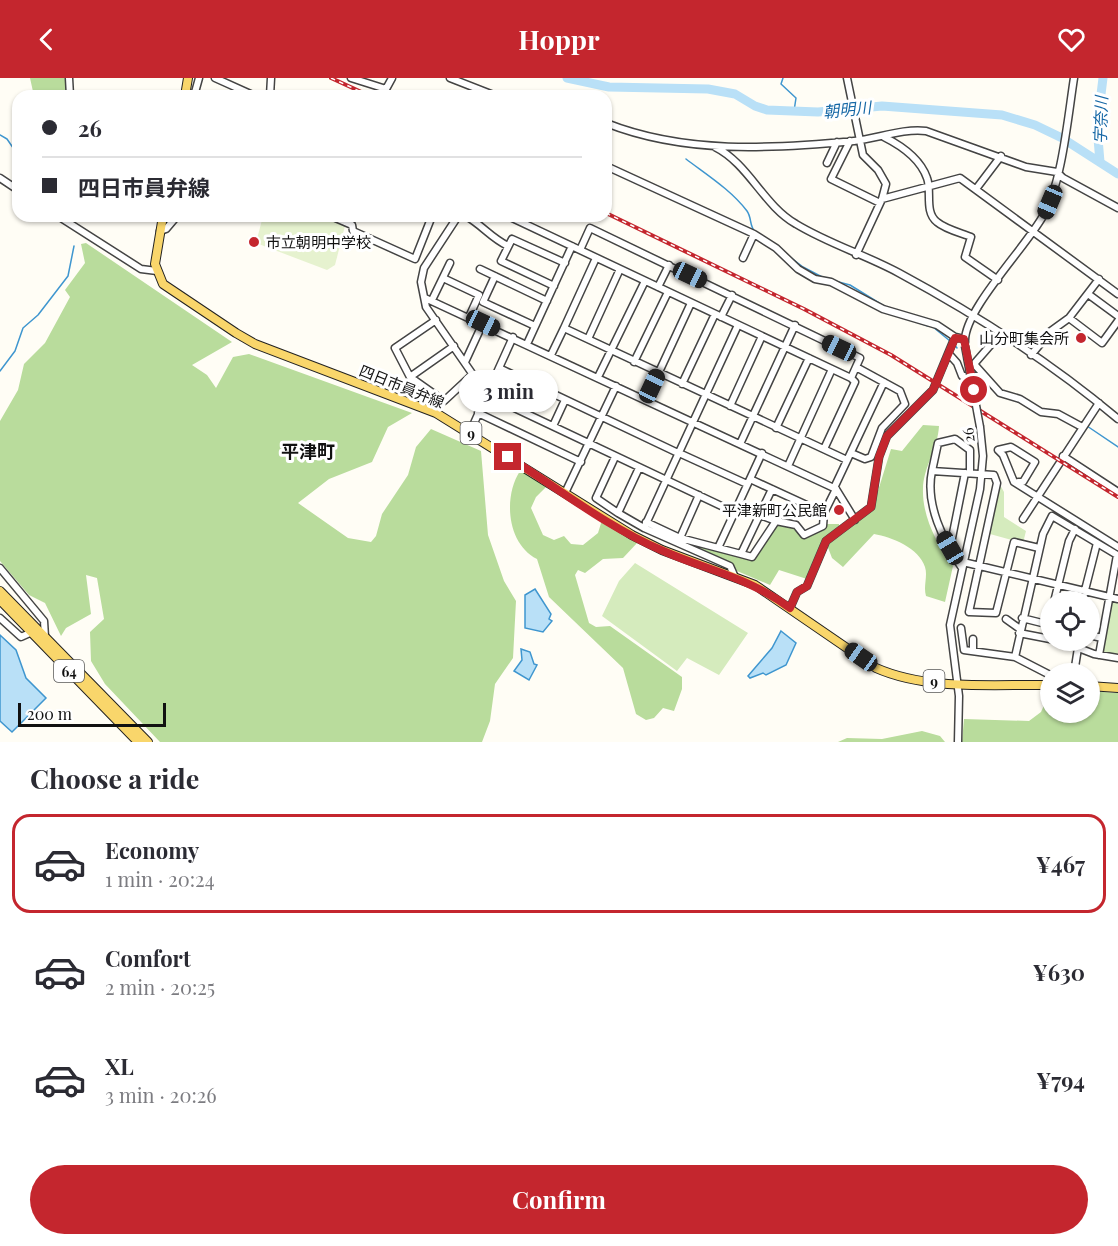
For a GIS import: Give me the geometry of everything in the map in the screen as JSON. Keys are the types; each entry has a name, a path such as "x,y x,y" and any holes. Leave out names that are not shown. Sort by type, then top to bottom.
{"main road":[{"path":"157,271 156,250 163,230 163,222"},
{"name":"四日市員弁線","path":"157,271 163,284 255,344 436,413 470,432 632,535 662,550 734,575 768,592 876,668 892,675 958,683 1040,685"},
{"name":"64","path":"0,591 148,742"},
{"name":"64","path":"0,600 138,742"},
{"path":"1100,687 1118,688"}],"street":[{"path":"215,78 242,90"},
{"path":"351,78 386,89 392,78"},
{"path":"450,78 481,90"},
{"path":"847,78 863,154 884,179 885,190 856,255"},
{"name":"26","path":"958,742 958,683 951,646 950,625 977,505 981,475 980,427 965,343 971,315 1033,232 1050,202 1074,78"},
{"path":"612,125 654,140 714,146 774,147 861,140 913,130 926,131 1001,156 1026,167 1058,169 1063,178 1118,208"},
{"path":"884,137 898,144 915,158 927,177 930,209 936,222 971,237 965,257 998,279"},
{"path":"850,141 831,179 881,201 928,184 956,177 976,189 1118,294"},
{"path":"827,163 837,142"},
{"path":"714,146 750,176 783,216 856,255 896,271 971,315 1099,403 1118,419"},
{"path":"976,189 1001,156"},
{"path":"612,169 754,234 776,248 798,269 814,279 840,286 883,309 937,325 952,345 962,376 984,376"},
{"path":"73,222 141,269 157,271"},
{"path":"163,230 166,222"},
{"path":"163,230 171,222"},
{"path":"345,222 352,225 353,231 415,259 430,222"},
{"path":"454,222 422,272 421,282 429,299 835,488 855,520"},
{"path":"476,222 483,226 493,239 508,246"},
{"path":"521,222 851,378 855,382 824,449"},
{"path":"580,250 590,228 669,265 860,358 851,378"},
{"path":"743,258 754,234"},
{"path":"554,286 501,261 508,246 512,238 565,263"},
{"path":"527,344 572,246"},
{"path":"551,356 596,258"},
{"path":"450,263 426,307 487,395 734,512"},
{"path":"658,287 669,265"},
{"path":"480,269 547,301"},
{"path":"588,339 620,269"},
{"path":"495,276 483,302 535,326"},
{"path":"443,278 479,295 469,317"},
{"path":"1031,355 1051,331 1069,318 1099,279"},
{"path":"598,377 645,281"},
{"path":"634,362 668,292"},
{"path":"1088,294 1118,316"},
{"path":"682,384 718,316 732,295"},
{"path":"646,400 691,303"},
{"path":"1069,318 1102,343 1118,321"},
{"path":"436,320 395,348 410,377 444,401 473,374"},
{"path":"465,362 483,323"},
{"path":"645,525 738,325"},
{"path":"740,444 795,325"},
{"path":"564,328 847,460"},
{"path":"729,406 762,336"},
{"path":"1005,337 994,341 974,364 984,376 1000,393 1020,399 1041,412 1058,414 1082,427"},
{"path":"470,432 513,338"},
{"path":"952,345 965,343"},
{"path":"790,608 797,592 807,586 826,541 871,507 879,457 887,436 933,390 952,345"},
{"path":"410,377 453,346"},
{"path":"776,428 808,358"},
{"path":"851,453 866,459 871,457 882,429 904,404 900,390 856,367"},
{"path":"499,368 679,453 748,482 772,489 824,513"},
{"path":"788,466 832,369"},
{"path":"760,515 796,525 804,535 823,526 824,513 884,381"},
{"path":"565,493 616,386"},
{"path":"553,426 565,400"},
{"path":"1023,519 1099,403"},
{"path":"478,413 581,462"},
{"path":"950,548 970,450 955,439 938,442 929,484 940,532 950,548 962,565 980,566 1084,591 1097,543"},
{"path":"1018,482 1023,482 1035,462 1011,447 998,450 1004,455 1014,482 1018,482 1117,545"},
{"path":"718,548 762,453"},
{"path":"1063,456 1118,492"},
{"path":"615,457 596,498 618,513 730,566 734,575"},
{"path":"618,513 639,468"},
{"path":"932,471 994,475 998,483 969,612 996,613 1014,542 1039,548"},
{"path":"741,554 772,489"},
{"path":"680,538 699,495"},
{"path":"1015,657 1039,548 1052,516 1117,555 1099,654"},
{"path":"645,525 680,538 752,557 776,521"},
{"path":"1057,591 1069,541 1075,529"},
{"path":"0,568 44,621 45,637"},
{"path":"1100,595 1118,599"},
{"path":"0,618 21,637 32,632"},
{"path":"1022,618 1040,621"},
{"path":"1006,619 1019,631 1040,636"},
{"path":"961,628 963,650 1015,657 1040,670"},
{"path":"973,639 974,651"},
{"path":"1088,651 1118,658"}],"green space":[{"path":"30,78 68,78 69,90 33,90"},
{"path":"261,222 335,222 345,226 335,265 327,270 256,243"},
{"path":"86,243 232,342 192,365 207,375 216,388 233,357 249,354 412,413 388,427 372,462 329,479 298,503 348,538 371,542 376,536 382,514 408,475 416,447 431,429 481,451 488,535 504,581 516,601 513,658 495,684 490,721 482,742 160,742 105,684 91,661 90,632 104,619 97,578 86,575 91,614 66,628 61,636 45,603 29,595 0,561 0,421 18,390 24,364 45,343 70,297 65,290 85,263 81,244"},
{"path":"923,425 939,426 924,481 923,499 932,530 953,566 945,602 926,596 925,567 917,554 904,544 874,534 843,567 832,558 827,545 869,508 877,494 891,449 902,451"},
{"path":"520,471 547,486 536,497 531,508 543,535 554,540 564,536 571,544 583,545 598,533 602,520 638,542 623,558 603,559 585,573 578,570 575,575 589,623 596,627 610,626 682,677 682,689 674,711 663,708 654,718 646,720 636,714 623,668 549,597 537,559 519,543 511,519 511,494"},
{"path":"999,483 1004,492 1004,517 1026,531 1023,543 990,534"},
{"path":"776,522 794,528 804,537 827,524 839,524 839,527 823,541 807,579 779,570 770,585 737,571 731,563 699,551 689,543 753,558"},
{"path":"635,563 748,633 719,675 687,658 677,671 602,616 619,581"},
{"path":"1114,600 1118,601 1118,655 1105,653 1102,650 1110,603"},
{"path":"1100,692 1118,693 1118,742 962,742 964,719 1029,721 1040,713 1040,723 1100,723"},
{"path":"922,731 940,736 945,742 838,742 847,738 882,739"}],"water":[{"path":"535,589 551,614 549,619 552,621 543,632 525,628 525,595"},
{"path":"781,631 796,643 786,665 766,675 763,673 750,678 748,676 772,648"},
{"path":"0,635 16,650 26,678 46,698 12,732 0,721"},
{"path":"521,649 530,652 534,664 537,665 529,680 514,671 522,660"}],"waterway":[{"name":"朝明川","path":"567,78 609,87 708,89 735,94 767,110 818,112 882,106 1002,115 1035,125 1062,138 1118,174"},
{"path":"783,78 781,84 796,98 794,111"},
{"name":"宇奈川","path":"1100,162 1097,127 1103,78"},
{"path":"0,135 7,139 12,146"},
{"path":"686,159 741,203 749,214 755,232"},
{"path":"770,241 778,246"},
{"path":"0,371 15,351 23,328 38,315 68,276 74,246"},
{"path":"790,257 824,278"},
{"path":"835,281 850,285 884,306 900,312"},
{"path":"905,318 928,326"},
{"path":"933,327 950,341"},
{"path":"954,344 957,348"},
{"path":"1087,426 1118,447"}],"railway":[{"path":"331,78 357,90"},
{"path":"612,216 804,309 891,355 1118,497"}],"place":[{"name":"市立朝明中学校","path":"254,242"},
{"name":"山分町集会所","path":"1081,338"},
{"name":"平津新町公民館","path":"839,510"}],"district":[{"name":"平津町","path":"308,451"}],"route":[{"path":"508,457 632,535 662,550 734,575 768,592 790,608 797,592 807,586 826,541 871,507 879,457 887,436 933,390 955,338 964,339 974,390"}]}
